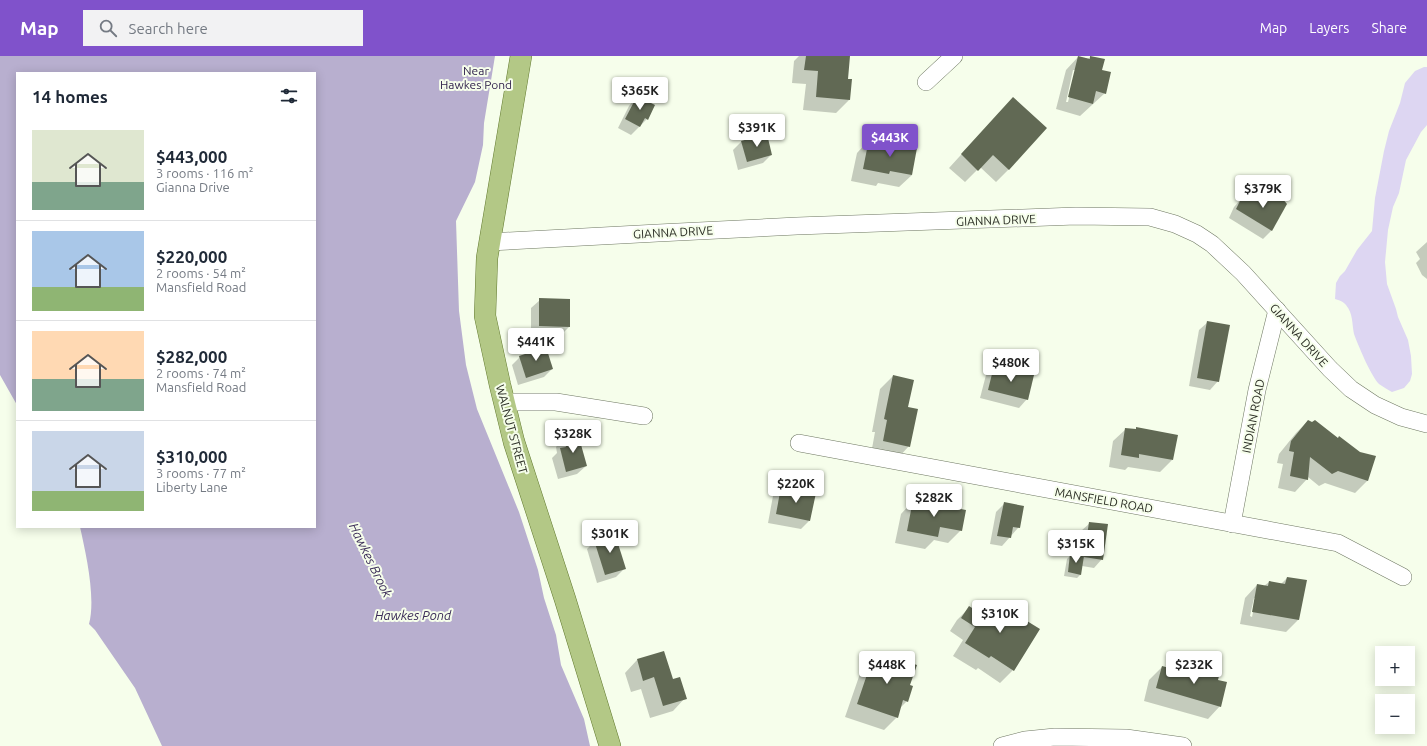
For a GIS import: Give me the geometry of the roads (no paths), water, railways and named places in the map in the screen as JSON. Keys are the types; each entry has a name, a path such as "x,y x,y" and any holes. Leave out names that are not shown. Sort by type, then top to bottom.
{"main road":[{"name":"WALNUT STREET","path":"521,56 487,258 485,316 514,442 565,599 610,746"}],"street":[{"path":"926,82 954,56"},
{"name":"GIANNA DRIVE","path":"490,242 796,226 1076,216 1150,217 1175,224 1197,234 1212,244 1243,273 1330,369 1352,389 1375,405 1400,417 1427,424"},
{"name":"INDIAN ROAD","path":"1232,524 1257,390 1277,310"},
{"path":"504,402 556,402 644,416"},
{"name":"MANSFIELD ROAD","path":"799,442 1338,543 1402,577"},
{"path":"1002,746 1025,740 1055,737 1126,738 1183,746"}],"water":[{"name":"Hawkes Pond","path":"0,56 495,56 484,123 483,145 475,182 456,221 459,311 466,365 477,409 519,512 538,570 544,598 556,635 561,665 584,719 590,746 162,746 135,688 95,630 89,624 91,613 91,589 80,528 316,528 316,72 16,72 16,403 0,375"}],"park label":[{"name":"Near Hawkes Pond","path":"476,77"}],"water label":[{"name":"Hawkes Brook","path":"371,560"}]}
